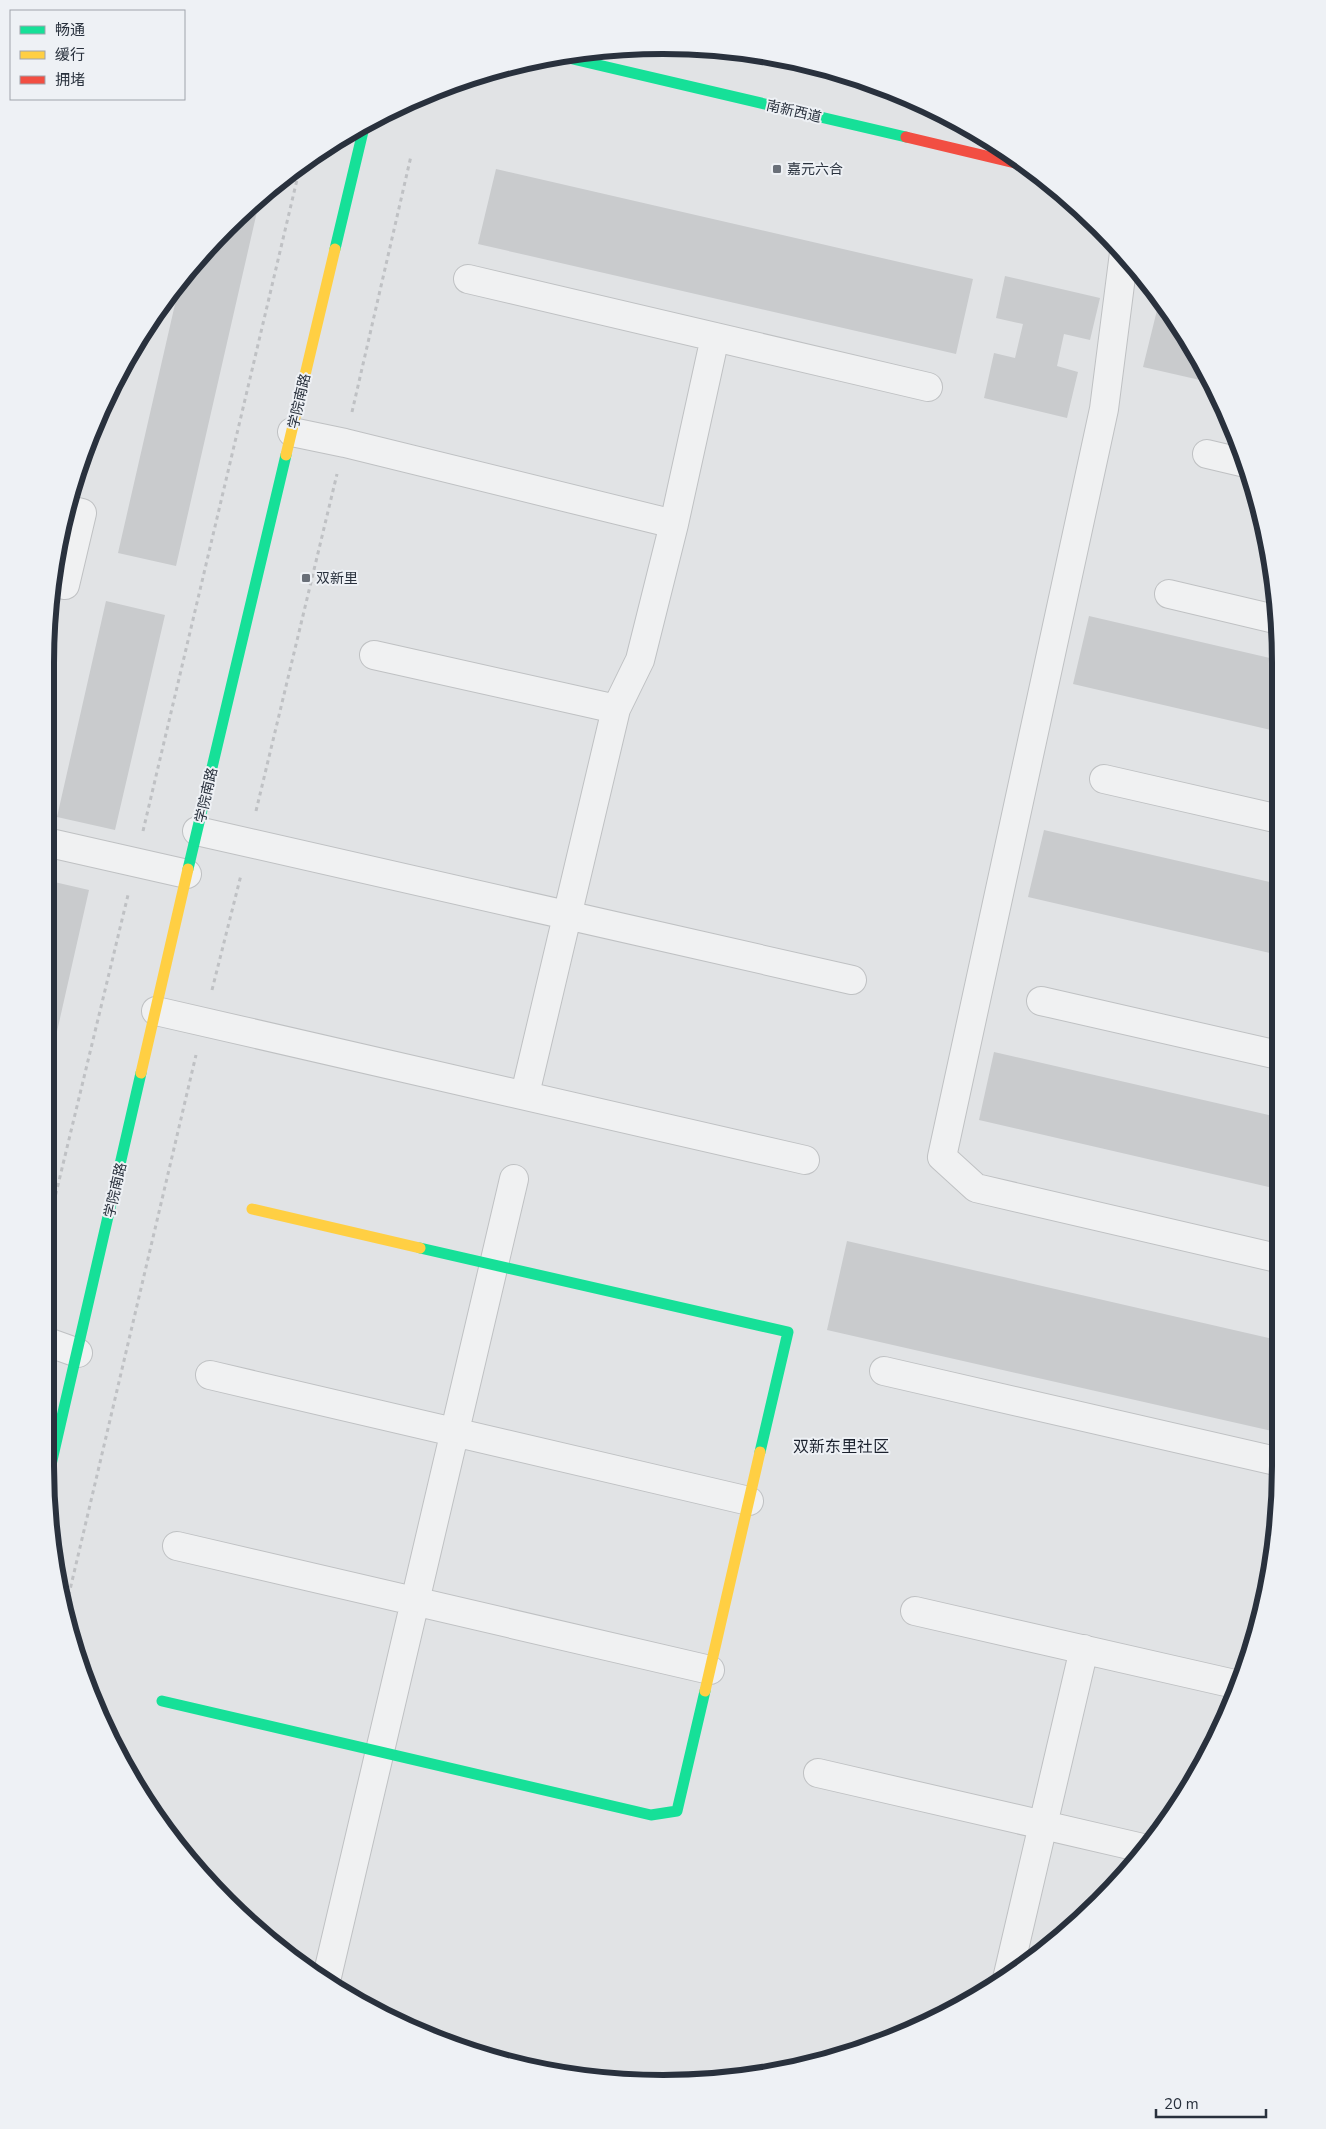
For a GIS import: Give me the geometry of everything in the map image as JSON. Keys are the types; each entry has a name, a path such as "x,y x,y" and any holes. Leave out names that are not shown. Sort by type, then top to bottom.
{"main road":[{"name":"南新西道","path":"577,60 1008,161"},
{"name":"学院南路","path":"54,1452 197,831 364,132"},
{"path":"162,1701 651,1814 677,1811 788,1332 252,1209"}],"street":[{"path":"1123,263 1104,409 942,1157 976,1188 1272,1257"},
{"path":"468,279 928,387"},
{"path":"525,1094 616,709 640,660 674,524 715,337"},
{"path":"292,432 345,443 674,524"},
{"path":"1207,454 1238,461"},
{"path":"59,584 65,585 82,513 73,511"},
{"path":"1169,594 1270,618"},
{"path":"374,655 616,709"},
{"path":"1104,778 1272,817"},
{"path":"197,831 852,980"},
{"path":"54,844 187,874"},
{"path":"1041,1001 1272,1053"},
{"path":"156,1011 525,1094 805,1160"},
{"path":"328,1975 514,1179"},
{"path":"54,1344 78,1353"},
{"path":"884,1371 1272,1460"},
{"path":"210,1375 749,1501"},
{"path":"177,1546 710,1670"},
{"path":"915,1611 1232,1683"},
{"path":"1010,1967 1084,1649"},
{"path":"818,1773 1138,1847"}],"path":[{"path":"68,1597 204,1021 249,843 345,443 411,156"},
{"path":"54,1201 136,863 298,176"}],"building":[{"path":"496,169 973,279 956,354 478,244"},
{"path":"258,208 176,566 118,553 177,296 205,261"},
{"path":"1005,276 1100,298 1090,340 1064,334 1057,366 1078,372 1067,418 984,398 994,353 1015,358 1023,324 996,318"},
{"path":"1158,308 1191,358 1202,381 1143,367"},
{"path":"106,601 165,615 115,830 57,817"},
{"path":"1089,616 1272,658 1272,730 1073,684"},
{"path":"1044,830 1272,882 1272,954 1028,897"},
{"path":"54,882 89,890 54,1045"},
{"path":"994,1052 1272,1116 1272,1188 979,1120"},
{"path":"847,1241 1272,1339 1272,1431 827,1330"}],"traffic: fast":[{"path":"577,60 906,137"},
{"path":"335,249 363,133"},
{"path":"188,869 286,455"},
{"path":"54,1452 141,1073"},
{"path":"420,1248 788,1332 760,1452"},
{"path":"162,1701 651,1815 677,1811 705,1691"}],"traffic: slow":[{"path":"286,455 335,249"},
{"path":"141,1073 188,869"},
{"path":"252,1209 420,1248"},
{"path":"705,1691 760,1452"}],"traffic: jam":[{"path":"906,137 1008,161"}],"place":[{"name":"嘉元六合","path":"777,169"},
{"name":"双新里","path":"306,578"}],"district":[{"name":"双新东里社区","path":"841,1446"}]}
